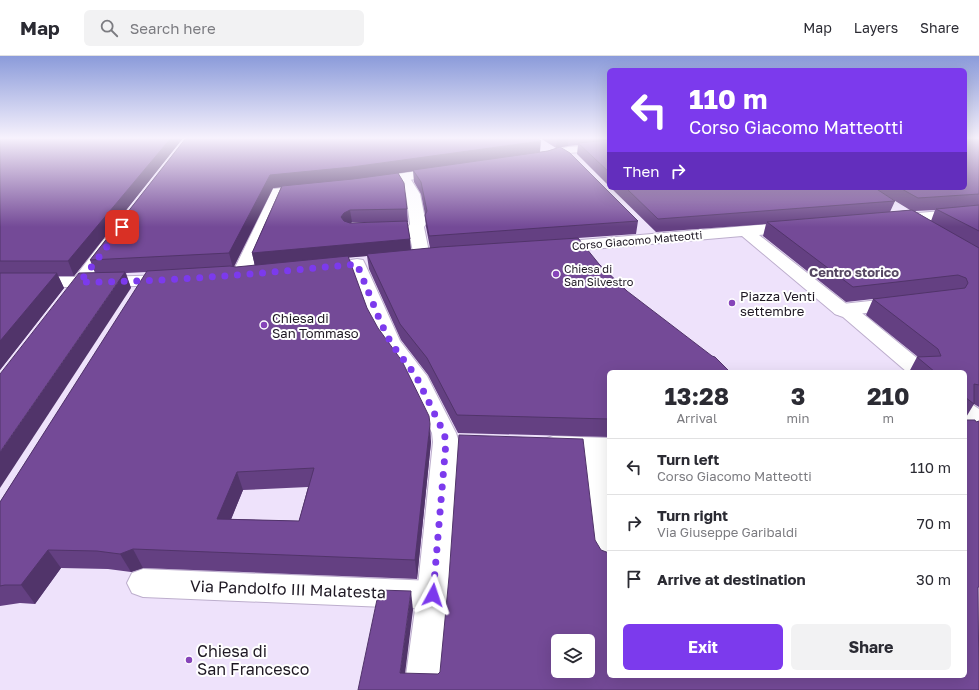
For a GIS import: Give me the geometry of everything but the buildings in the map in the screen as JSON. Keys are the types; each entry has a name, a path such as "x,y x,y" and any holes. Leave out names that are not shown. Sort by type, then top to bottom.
{"street":[{"path":"361,184 459,169"},
{"path":"403,178 413,194 418,224 409,227 422,257"},
{"path":"240,275 278,192 324,188"},
{"path":"888,204 929,229"},
{"path":"877,220 979,212"},
{"name":"Corso Giacomo Matteotti","path":"592,260 573,245 645,234 746,232 808,226"},
{"path":"746,232 842,310 850,313 918,370"},
{"path":"68,299 118,233"},
{"path":"356,264 391,343 416,376 444,433 458,443 433,595 422,690"},
{"path":"0,282 146,281 185,279"},
{"path":"133,302 146,281"},
{"path":"842,310 913,302"},
{"path":"532,445 602,447 607,526"},
{"name":"Via Pandolfo III Malatesta","path":"143,583 433,595"}],"place":[{"name":"Chiesa di San Silvestro","path":"556,274"},
{"name":"Piazza Venti settembre","path":"732,303"},
{"name":"Chiesa di San Tommaso","path":"264,325"},
{"name":"Chiesa di San Francesco","path":"189,660"}],"district":[{"name":"Centro storico","path":"854,272"}],"route":[{"path":"122,227 80,282 146,281 240,276 357,264 381,323 391,343 416,376 444,433 446,442 433,595"}]}
